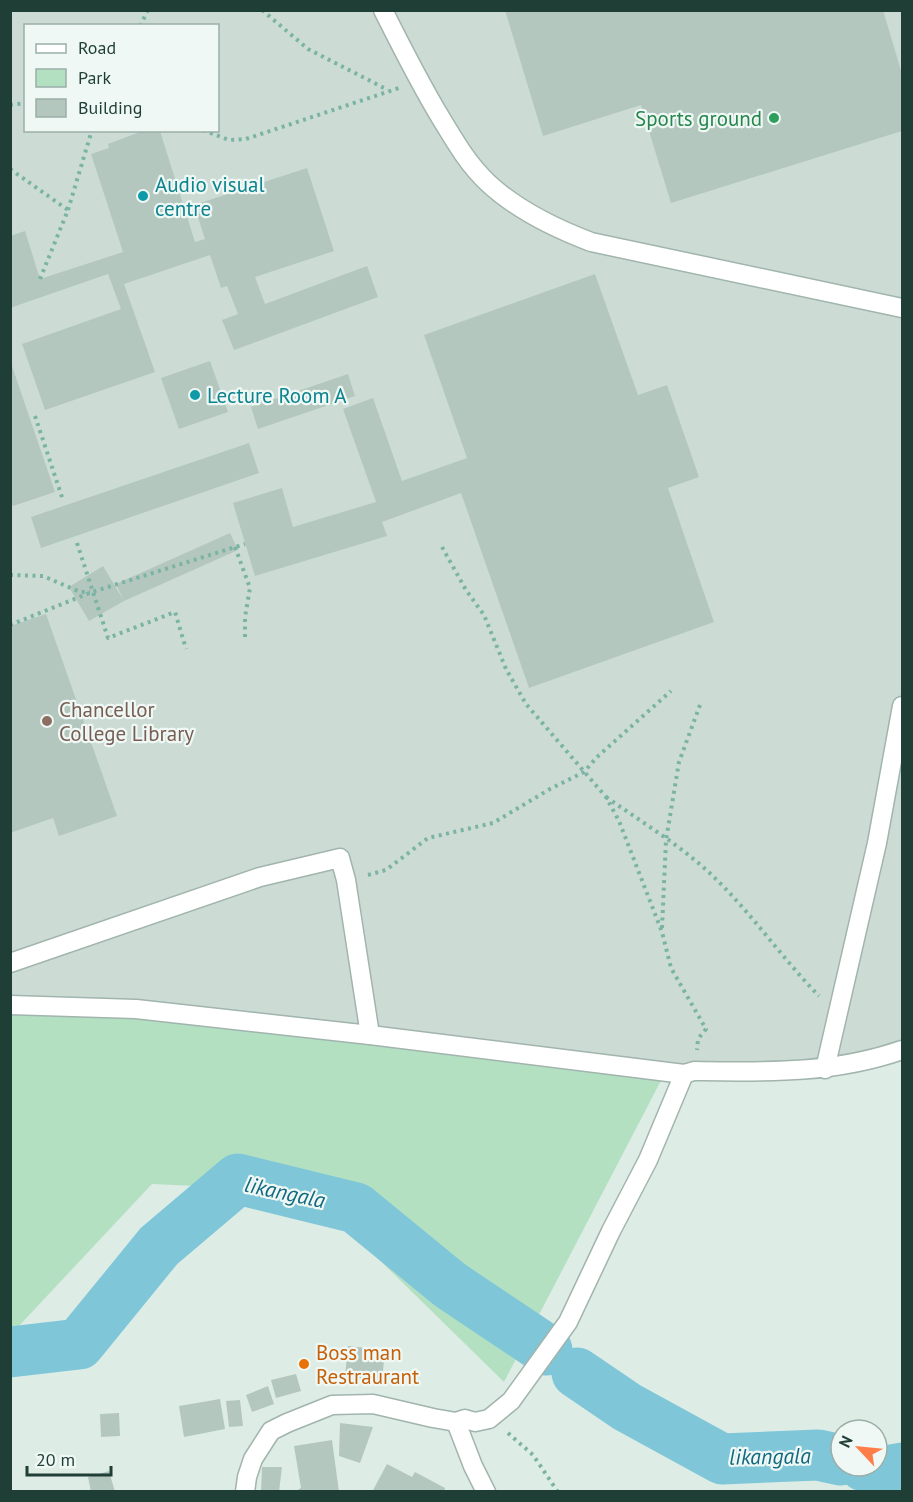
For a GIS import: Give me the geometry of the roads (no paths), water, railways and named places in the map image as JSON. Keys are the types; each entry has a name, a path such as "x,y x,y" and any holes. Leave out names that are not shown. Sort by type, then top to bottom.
{"street":[{"path":"383,10 419,82 466,159 489,183 512,202 558,229 591,243 903,308"},
{"path":"825,1069 877,843 903,706"},
{"path":"10,963 272,874 340,858 346,880 370,1035"},
{"path":"10,1005 136,1009 689,1072 825,1069 875,1059 903,1050"},
{"path":"245,1491 253,1459 271,1431 332,1405 373,1404 456,1422 465,1419 476,1422 489,1419 511,1401 568,1322 689,1072"},
{"path":"456,1422 473,1466 486,1491"}],"waterway":[{"name":"likangala","path":"10,1352 79,1344 159,1246 238,1179 356,1208 450,1285 547,1350"},
{"name":"likangala","path":"577,1373 627,1407 722,1459 818,1455 829,1457"},
{"name":"likangala","path":"889,1470 902,1468"}],"place":[{"name":"Sports ground","path":"774,118"},
{"name":"Audio visual centre","path":"143,196"},
{"name":"Lecture Room A","path":"195,395"},
{"name":"Chancellor College Library","path":"47,721"},
{"name":"Boss man Restraurant","path":"304,1364"}]}
